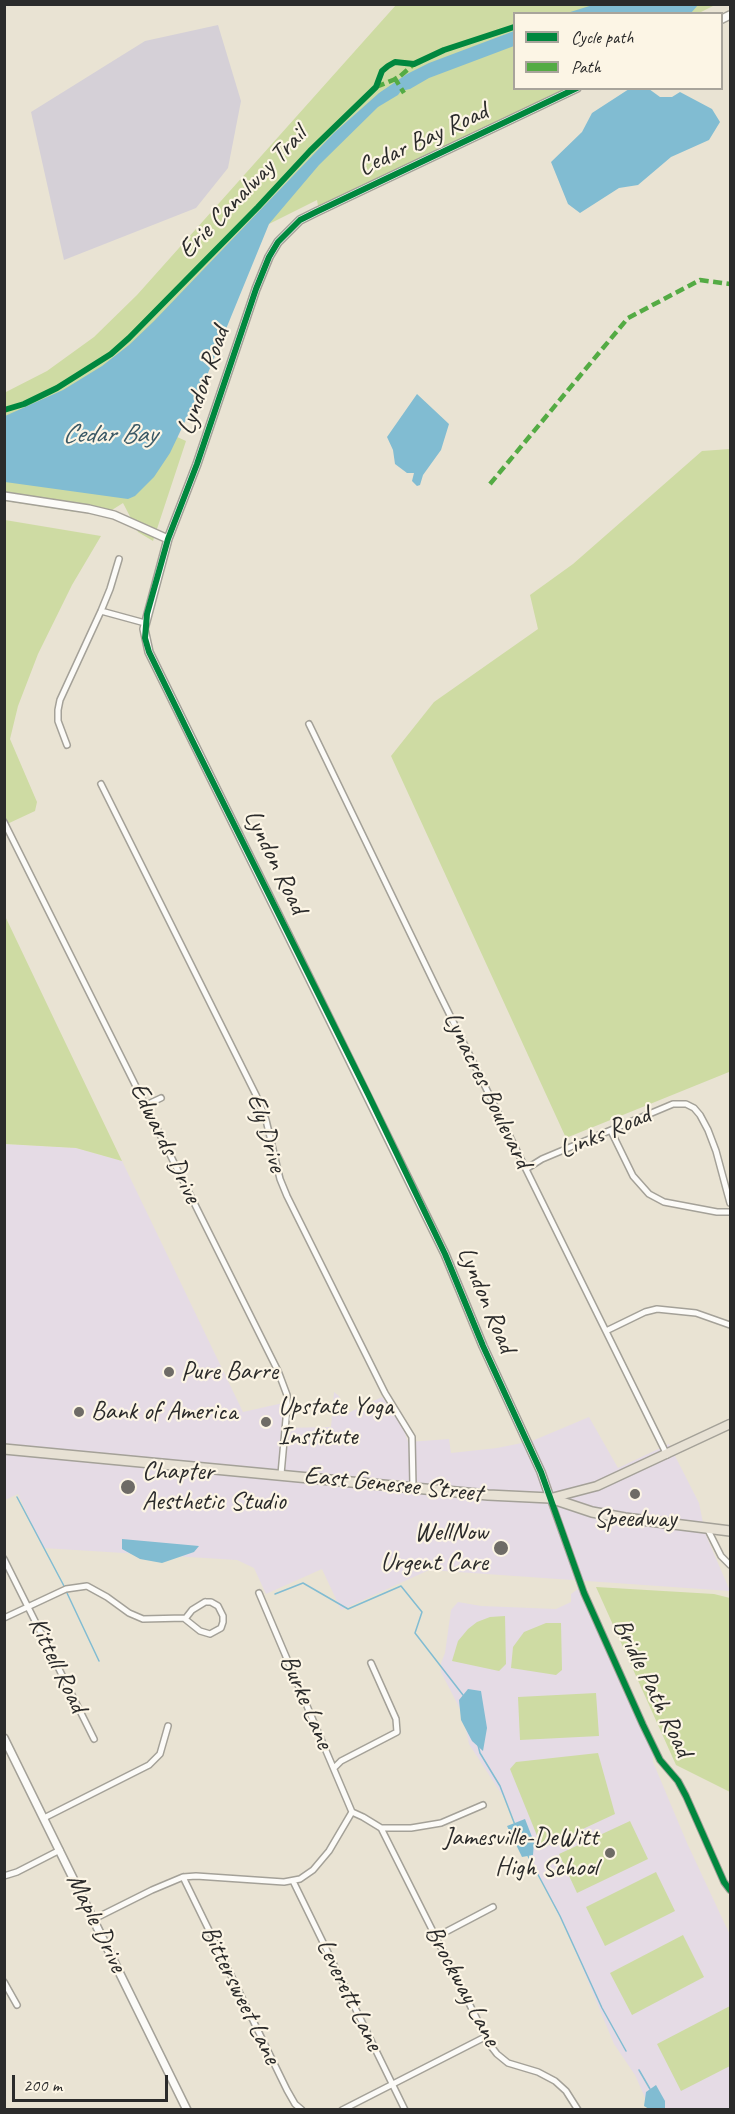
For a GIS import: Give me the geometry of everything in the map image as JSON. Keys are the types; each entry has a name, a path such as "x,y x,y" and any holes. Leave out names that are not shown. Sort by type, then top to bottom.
{"highway":[{"name":"East Genesee Street","path":"4,1449 550,1498"},
{"path":"550,1498 592,1512 730,1531"}],"main road":[{"name":"East Genesee Street","path":"550,1498 594,1488 730,1424"}],"street":[{"name":"Cedar Bay Road","path":"288,230 300,220 316,212 573,90"},
{"name":"Lyndon Road","path":"288,230 269,257 256,289 197,464 168,540 145,623 144,638 445,1254 483,1346 541,1472 550,1498"},
{"path":"4,496 114,515 168,540"},
{"path":"67,745 58,721 60,700 101,611 119,559"},
{"path":"101,611 145,623"},
{"name":"Lynacres Boulevard","path":"309,724 668,1455"},
{"name":"Ely Drive","path":"101,784 256,1095 266,1120 280,1179 287,1196 385,1393 412,1437 413,1486"},
{"name":"Edwards Drive","path":"4,822 284,1385 287,1408 281,1474"},
{"path":"146,1106 161,1098"},
{"name":"Links Road","path":"526,1169 673,1104 687,1104 700,1115 708,1130 730,1203"},
{"path":"611,1131 633,1176 649,1194 664,1202 717,1212 730,1212"},
{"path":"606,1331 645,1312 657,1309 696,1313 730,1325"},
{"name":"Bridle Path Road","path":"550,1498 584,1593 643,1725 660,1760 678,1781 686,1796 724,1882 730,1890"},
{"path":"707,1528 722,1556 730,1565"},
{"name":"Kittell Road","path":"4,1559 94,1739"},
{"path":"4,1618 66,1589 87,1586 129,1613 143,1619 185,1618 200,1604 211,1602 218,1606 223,1622 217,1631 206,1633 189,1624 185,1618"},
{"name":"Burke Lane","path":"259,1593 352,1812"},
{"path":"334,1768 341,1761 397,1732 396,1719 371,1663"},
{"path":"44,1818 149,1765 160,1754 168,1726"},
{"name":"Maple Drive","path":"4,1738 8,1754 44,1818 187,2109"},
{"path":"94,1919 183,1877 293,1881 300,1879 313,1870 329,1851 352,1812 363,1816 381,1828 411,1828 441,1823 483,1805"},
{"name":"Brockway Lane","path":"381,1828 485,2037 497,2054 508,2062 538,2072 555,2081 566,2091 578,2109"},
{"path":"4,1876 60,1850"},
{"name":"Bittersweet Lane","path":"183,1877 287,2090 295,2104 302,2109"},
{"name":"Leverett Lane","path":"293,1881 405,2109"},
{"path":"436,1937 493,1907"},
{"path":"4,1982 17,2005"},
{"path":"342,2109 485,2037"}],"shaded area":[{"path":"218,25 241,101 228,168 196,208 64,260 31,112 145,41"},
{"path":"4,1144 76,1148 122,1161 243,1412 283,1403 282,1428 331,1427 334,1392 339,1396 346,1414 382,1397 401,1422 408,1442 449,1439 451,1453 532,1441 589,1417 618,1468 669,1444 699,1503 705,1533 730,1591 429,1570 341,1610 322,1569 266,1594 254,1568 237,1560 43,1548 18,1494 5,1500"},
{"name":"Jamesville-DeWitt High School","path":"578,1589 653,1752 653,1762 687,1843 730,1935 730,2109 650,2109 635,2075 614,2044 570,1938 506,1801 469,1744 463,1715 441,1672 451,1610 458,1602 481,1606 556,1609 571,1602 571,1594"}],"green space":[{"path":"396,5 715,5 701,12 513,12 513,90 564,90 430,155 318,206 317,200 255,231 175,436 186,441 153,541 138,532 123,503 112,510 76,512 5,501 4,393 47,371 94,337 137,295"},
{"path":"730,449 730,1074 729,1072 566,1138 391,756 434,702 538,629 530,595 573,564 702,451"},
{"path":"5,520 101,536 72,585 38,654 18,706 10,739 37,802 35,811 5,825"},
{"path":"5,916 122,1161 76,1148 5,1144"},
{"path":"596,1587 714,1594 730,1598 730,1792 676,1765"},
{"path":"505,1616 506,1664 499,1671 452,1661 458,1641 468,1629 477,1622 490,1617"},
{"path":"546,1623 561,1623 562,1670 556,1675 511,1668 513,1647 524,1632"},
{"path":"596,1693 599,1736 520,1740 518,1697"},
{"path":"598,1753 615,1814 542,1848 510,1769 516,1762"},
{"path":"630,1821 648,1859 577,1893 559,1854"},
{"path":"656,1872 675,1911 605,1946 586,1907"},
{"path":"683,1935 704,1977 632,2015 610,1973"},
{"path":"730,2006 730,2066 681,2091 657,2044"}],"water":[{"path":"596,4 698,4 692,12 570,12"},
{"name":"Cedar Bay","path":"513,31 513,46 429,78 410,89 401,91 378,107 319,165 269,224 208,373 170,453 154,477 135,496 128,499 5,482 5,416 63,390 102,366 129,345 334,133 379,93 407,74 429,63"},
{"path":"627,90 650,90 660,97 672,97 680,92 712,109 720,122 709,140 671,157 638,185 619,188 580,213 568,204 551,162 582,132 592,113"},
{"path":"417,394 449,424 441,450 423,475 420,485 417,486 412,481 414,473 407,473 395,464 393,450 387,437"},
{"path":"122,1539 199,1546 194,1552 162,1563 140,1559 122,1549"},
{"path":"468,1689 481,1691 487,1728 483,1751 472,1741 461,1720 459,1700"},
{"path":"525,1819 534,1842 533,1855 522,1857 507,1826"},
{"path":"656,2085 665,2101 665,2109 649,2109 644,2106 646,2092"}],"waterway":[{"path":"17,1497 64,1586"},
{"path":"275,1594 303,1583 348,1609 401,1586 422,1612 415,1633 463,1695"},
{"path":"67,1593 99,1661"},
{"path":"478,1745 480,1753 500,1786 515,1825"},
{"path":"527,1854 560,1916 602,2008 626,2051"},
{"path":"639,2070 650,2089"}],"marked path":[{"path":"376,87 398,78 414,64"},
{"path":"394,77 404,93"},
{"path":"490,484 628,318 700,280 730,284"}],"cycle path":[{"name":"Erie Canalway Trail","path":"4,410 24,404 57,388 111,354 129,338 310,151 376,87 382,71 388,66 395,62 414,64 444,50 513,27"},
{"path":"573,90 300,220 278,242 256,289 197,464 168,539 147,614 145,638 149,652 445,1254 483,1346 541,1472 584,1593 643,1725 660,1760 678,1781 686,1796 724,1882 730,1890"}],"place":[{"name":"Pure Barre","path":"169,1372"},
{"name":"Bank of America","path":"79,1412"},
{"name":"Upstate Yoga Institute","path":"266,1422"},
{"name":"Chapter Aesthetic Studio","path":"128,1487"},
{"name":"Speedway","path":"635,1494"},
{"name":"WellNow Urgent Care","path":"501,1548"},
{"name":"Jamesville-DeWitt High School","path":"610,1853"}]}
